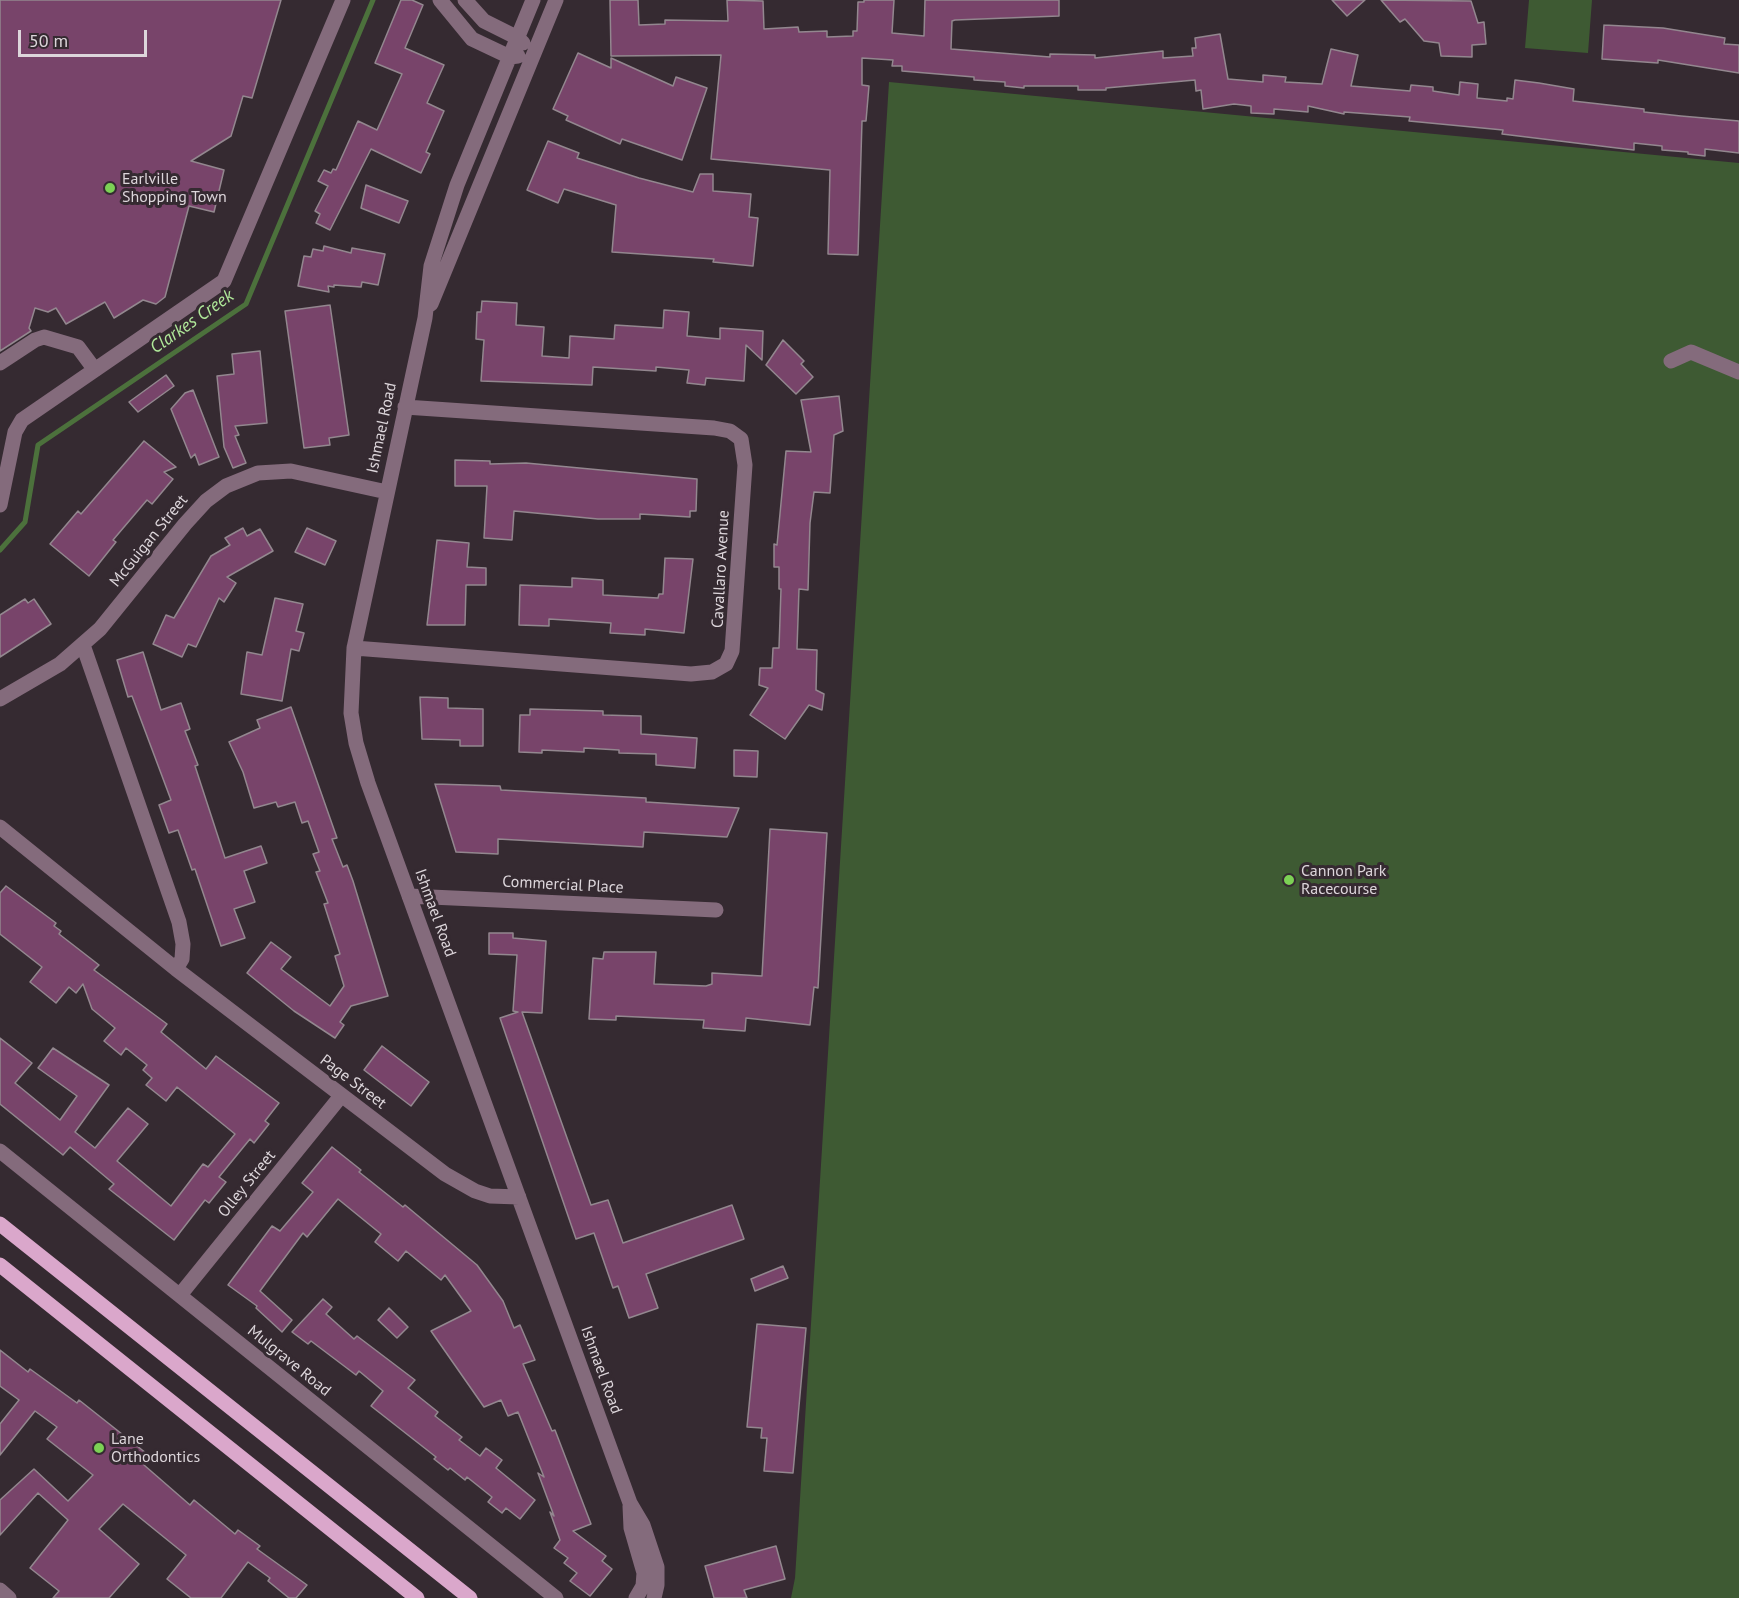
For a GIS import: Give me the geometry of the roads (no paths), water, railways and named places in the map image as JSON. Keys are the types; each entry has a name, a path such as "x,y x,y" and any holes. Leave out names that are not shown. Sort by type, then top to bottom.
{"main road":[{"path":"0,1224 470,1598"},
{"path":"0,1265 417,1598"}],"street":[{"path":"0,505 19,423 224,281 343,0"},
{"path":"440,0 468,36 481,45 510,57 533,55"},
{"path":"465,0 484,21 518,38 533,55"},
{"name":"Ishmael Road","path":"533,0 457,185 434,251 425,318 354,648 350,700 356,743 410,896 630,1503 643,1525 655,1560 657,1585 654,1598"},
{"name":"Ishmael Road","path":"425,318 556,0"},
{"path":"0,363 35,340 44,338 78,347 95,370"},
{"path":"1671,361 1691,352 1739,372"},
{"name":"Cavallaro Avenue","path":"354,648 691,674 712,672 726,664 732,651 745,465 745,450 741,439 736,435 730,431 714,428 405,407"},
{"name":"McGuigan Street","path":"0,699 60,664 100,629 199,508 226,486 258,473 291,471 387,492"},
{"path":"83,645 179,922 183,944 182,959 176,969"},
{"name":"Page Street","path":"0,827 176,969 341,1096 460,1183 490,1196 519,1197"},
{"name":"Commercial Place","path":"410,896 716,910"},
{"name":"Olley Street","path":"180,1295 341,1096"},
{"name":"Mulgrave Road","path":"0,1151 556,1598"},
{"name":"Ishmael Road","path":"630,1503 631,1528 644,1573 643,1586 636,1598"},
{"path":"0,1590 9,1598"}],"waterway":[{"name":"Clarkes Creek","path":"0,550 25,522 38,445 246,304 373,0"}],"place":[{"name":"Earlville Shopping Town","path":"110,188"},
{"name":"Cannon Park Racecourse","path":"1289,880"},
{"name":"Lane Orthodontics","path":"99,1448"}]}
